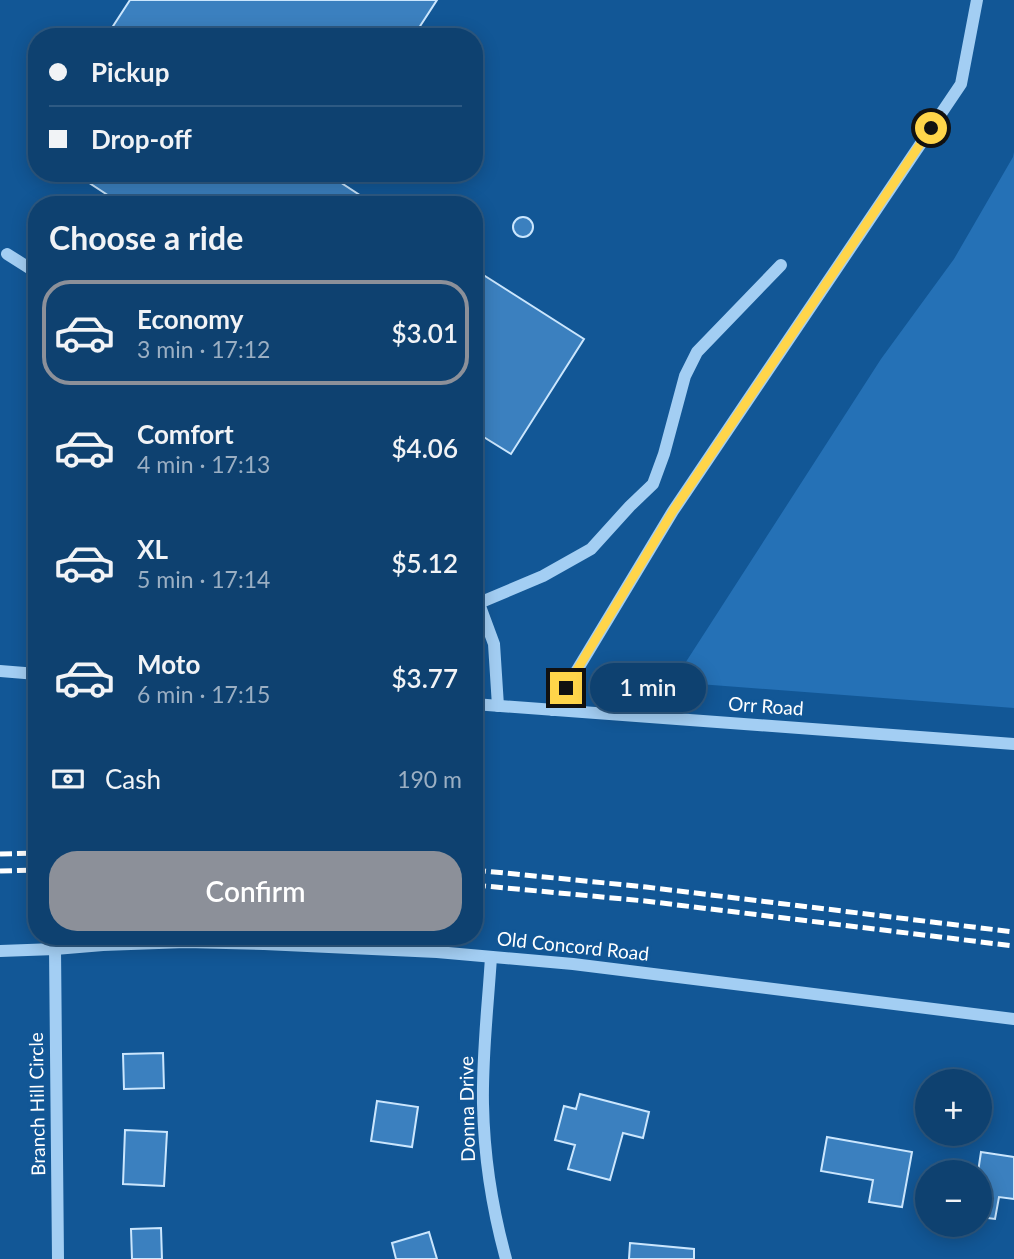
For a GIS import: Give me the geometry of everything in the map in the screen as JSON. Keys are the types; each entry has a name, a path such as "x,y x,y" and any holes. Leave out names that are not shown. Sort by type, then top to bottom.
{"street":[{"path":"553,710 673,511 961,84 977,0"},
{"path":"7,254 28,267"},
{"path":"483,594 543,576 591,549 653,484 685,376 697,352 781,265"},
{"path":"483,615 494,644 498,706"},
{"path":"0,671 28,673"},
{"name":"Orr Road","path":"483,705 1014,744"},
{"name":"Old Concord Road","path":"0,951 103,945"},
{"name":"Old Concord Road","path":"286,945 437,952 586,966 1014,1019"},
{"name":"Branch Hill Circle","path":"55,949 58,1259"},
{"name":"Donna Drive","path":"491,957 483,1104 487,1167 506,1259"}],"shaded area":[{"path":"1014,152 1014,708 673,682 881,359 954,259"}],"building":[{"path":"130,0 437,0 419,28 112,28"},
{"path":"88,182 340,182 361,196 109,196"},
{"path":"523,217 530,220 533,227 530,234 523,237 516,234 513,227 516,220"},
{"path":"483,275 584,339 511,454 483,437"},
{"path":"163,1053 164,1088 124,1089 123,1054"},
{"path":"580,1094 649,1112 643,1138 623,1133 610,1180 568,1169 575,1145 555,1140 564,1106 576,1109"},
{"path":"377,1101 418,1107 412,1147 371,1141"},
{"path":"125,1130 167,1132 164,1186 123,1184"},
{"path":"827,1137 912,1152 902,1207 869,1202 873,1180 821,1171"},
{"path":"981,1152 1014,1157 1014,1199 999,1197 995,1219 992,1219 992,1160 980,1160"},
{"path":"161,1228 162,1259 132,1259 131,1229"},
{"path":"429,1232 437,1259 396,1259 392,1243"},
{"path":"630,1243 694,1249 694,1259 629,1259"}],"railway":[{"path":"0,854 28,853"},
{"path":"0,871 28,870"},
{"path":"483,871 646,887 1014,932"},
{"path":"483,886 645,901 1014,946"}],"route":[{"path":"566,688 673,511 931,128"}]}
